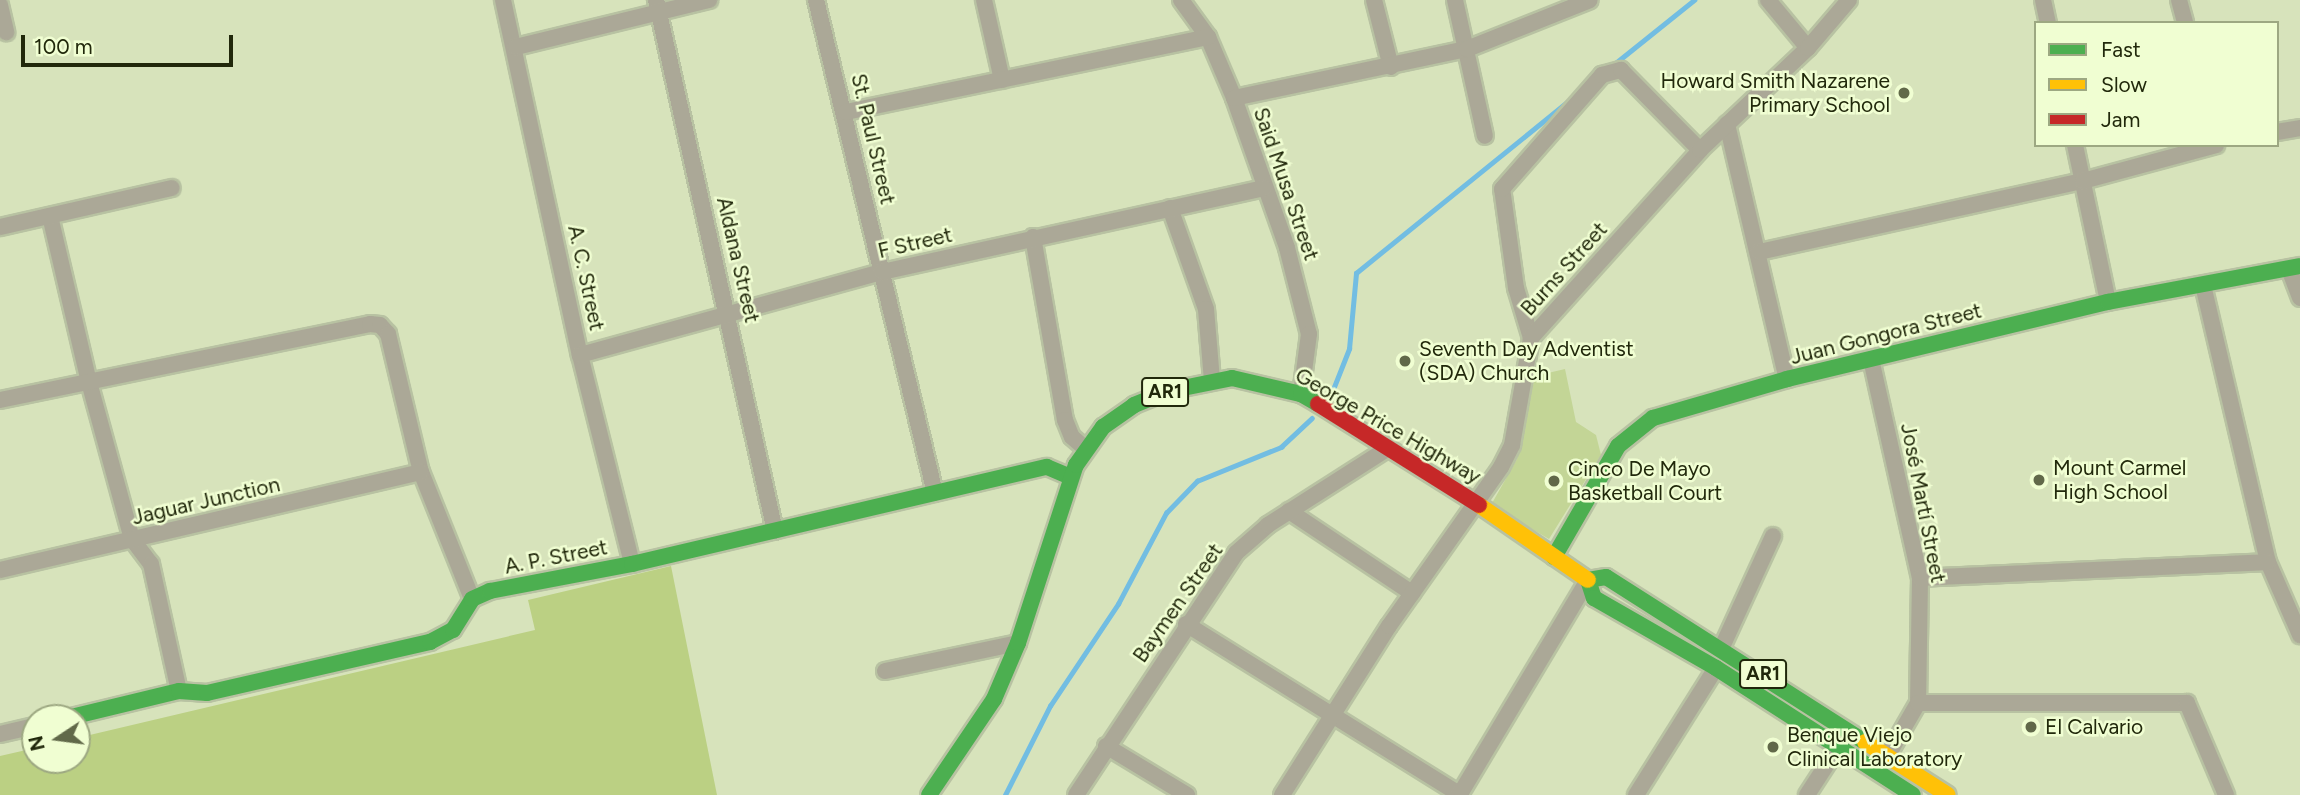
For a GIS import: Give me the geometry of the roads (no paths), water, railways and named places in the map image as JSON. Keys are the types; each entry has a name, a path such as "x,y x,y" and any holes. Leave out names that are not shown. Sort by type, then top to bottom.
{"main road":[{"name":"Juan Gongora Street","path":"1554,557 1619,446 1653,418 1787,379 2108,302 2295,268"},
{"name":"George Price Highway","path":"929,795 994,699 1018,643 1071,477 1086,449 1103,427 1134,405 1212,380 1268,383 1301,394 1474,501 1588,580"},
{"name":"A. P. Street","path":"472,599 490,591 632,564 1047,467 1071,477"},
{"name":"AR1","path":"1913,795 1716,667 1594,598 1588,580 1606,577 1722,647 1948,795"},
{"path":"91,712 179,691 207,693 430,642 453,631 472,599"}],"street":[{"name":"A. C. Street","path":"503,0 516,47 580,355 632,564"},
{"path":"516,47 657,5 709,0"},
{"name":"St. Paul Street","path":"816,0 846,112 935,493"},
{"path":"984,0 1002,80"},
{"name":"Said Musa Street","path":"1181,0 1208,37 1234,98 1307,316 1310,352 1301,394"},
{"path":"1374,0 1391,67"},
{"path":"1455,0 1485,136"},
{"path":"1234,98 1467,49 1590,0"},
{"path":"1768,0 1808,48"},
{"name":"Burns Street","path":"1282,795 1412,593 1512,445 1531,338 1700,150 1808,48 1849,0"},
{"path":"2043,0 2048,21"},
{"path":"2179,0 2184,21"},
{"path":"0,5 6,32"},
{"name":"Aldana Street","path":"657,5 729,314 775,531"},
{"path":"846,112 1208,37"},
{"path":"1531,338 1516,288 1502,189 1602,75 1620,70 1700,150"},
{"path":"1727,124 1787,379"},
{"path":"2279,132 2300,128"},
{"path":"2075,147 2108,302"},
{"path":"1759,252 2083,181 2207,147"},
{"path":"0,227 172,188"},
{"name":"F Street","path":"580,355 882,272 1264,188"},
{"path":"1170,208 1206,309 1212,380"},
{"path":"50,216 89,382 132,539 151,564 179,691"},
{"path":"1033,237 1065,420 1072,437 1086,449"},
{"path":"2295,268 2300,298"},
{"path":"2203,285 2268,562 2300,635"},
{"path":"0,400 380,325 388,334 421,472 472,599"},
{"name":"José Martí Street","path":"1871,359 1920,578 1918,703 1877,773"},
{"name":"Baymen Street","path":"1076,795 1186,624 1236,553 1289,511 1387,449"},
{"name":"Jaguar Junction","path":"0,570 421,472"},
{"path":"1289,511 1412,593"},
{"path":"1722,647 1773,536"},
{"path":"1920,578 2268,562"},
{"path":"1186,624 1334,713 1461,794 1588,580"},
{"path":"885,671 1018,643"},
{"path":"1636,795 1716,667"},
{"path":"1918,703 2187,703 2226,795"},
{"path":"0,734 21,729"},
{"path":"1807,795 1849,730"},
{"path":"1106,746 1186,795"}],"waterway":[{"path":"1613,65 1694,0"},
{"path":"1330,397 1349,349 1356,273 1573,97"},
{"path":"1005,795 1050,706 1118,604 1166,513 1197,481 1281,447 1312,418"}],"place":[{"name":"Howard Smith Nazarene Primary School","path":"1904,93"},
{"name":"Seventh Day Adventist (SDA) Church","path":"1405,361"},
{"name":"Mount Carmel High School","path":"2039,480"},
{"name":"Cinco De Mayo Basketball Court","path":"1554,481"},
{"name":"El Calvario","path":"2031,727"},
{"name":"Benque Viejo Clinical Laboratory","path":"1773,747"}]}
